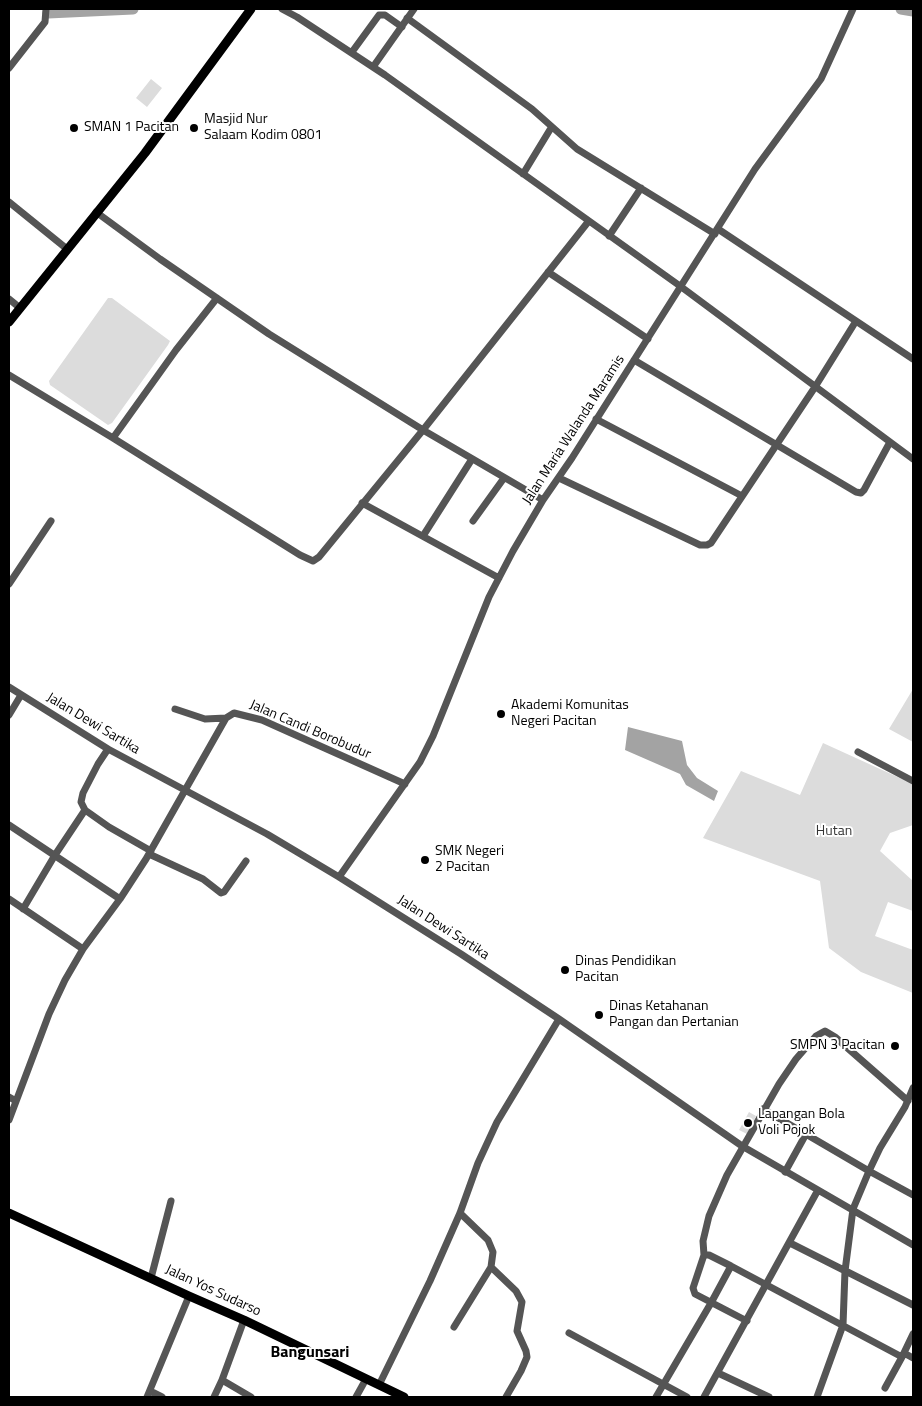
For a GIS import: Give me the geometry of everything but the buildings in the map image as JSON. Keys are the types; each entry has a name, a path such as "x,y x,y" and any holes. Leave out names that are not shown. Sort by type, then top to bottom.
{"main road":[{"path":"9,322 145,152 251,9"},
{"name":"Jalan Yos Sudarso","path":"9,1213 244,1320 404,1397"}],"street":[{"path":"9,68 46,18 46,9"},
{"path":"282,9 352,52 680,286 913,459"},
{"path":"373,67 414,9"},
{"name":"Jalan Maria Walanda Maramis","path":"339,876 420,762 433,736 476,626 499,578 543,500 648,339 755,169 821,79 852,11"},
{"path":"352,52 379,15 385,15 402,27"},
{"path":"407,18 532,109 576,149 716,231 913,359"},
{"path":"523,174 551,128"},
{"path":"609,236 641,188"},
{"path":"9,202 67,249"},
{"path":"96,212 269,334 422,430 543,500"},
{"path":"9,375 312,561 319,557 588,222"},
{"path":"548,272 648,339"},
{"path":"113,438 176,350 217,298"},
{"path":"9,299 20,308"},
{"path":"558,478 700,545 711,543 856,321"},
{"path":"634,360 846,487 861,493 890,442"},
{"path":"596,419 742,496"},
{"path":"423,536 472,459"},
{"path":"473,521 504,478"},
{"path":"362,503 499,578"},
{"path":"9,584 50,521"},
{"name":"Jalan Dewi Sartika","path":"9,686 108,749 267,834 339,876 559,1019 742,1146 913,1245"},
{"path":"9,715 22,695"},
{"name":"Jalan Candi Borobudur","path":"175,709 205,719 226,718 234,713 262,720 405,784"},
{"path":"9,1120 48,1014 65,980 83,949 120,899 150,852 226,718"},
{"path":"108,749 83,793 81,802 85,810 150,852 202,879 221,893 224,892 246,861"},
{"path":"858,752 913,780"},
{"path":"23,909 55,855 85,810"},
{"path":"9,825 120,899"},
{"path":"9,899 83,949"},
{"path":"379,1385 430,1280 497,1122 559,1019"},
{"path":"747,1321 694,1292 698,1270 704,1254 703,1241 705,1229 714,1203 742,1146 796,1060 816,1036 824,1031 835,1037 913,1112"},
{"path":"818,1397 843,1325 847,1244 853,1210 869,1171 913,1088"},
{"path":"9,1097 16,1101"},
{"path":"764,1109 913,1195"},
{"path":"785,1172 806,1134"},
{"path":"704,1397 818,1190"},
{"path":"151,1278 171,1201"},
{"path":"454,1326 492,1267 493,1252 488,1240 460,1213"},
{"path":"790,1243 913,1305"},
{"path":"704,1254 731,1266 903,1355 913,1358"},
{"path":"656,1397 731,1266"},
{"path":"492,1267 516,1291 522,1302 517,1331 526,1351 526,1357 521,1371 506,1397"},
{"path":"162,1397 148,1394 189,1296"},
{"path":"214,1397 244,1320"},
{"path":"569,1333 687,1397"},
{"path":"885,1388 913,1334"},
{"path":"718,1373 769,1397"},
{"path":"356,1397 366,1379"},
{"path":"222,1380 251,1397"}],"green space":[{"path":"151,79 162,88 147,107 136,98"},
{"path":"108,298 112,298 170,341 112,423 108,425 50,385 49,381"},
{"path":"913,689 913,742 889,729"},
{"name":"Hutan","path":"823,743 913,784 913,825 890,833 880,851 913,881 913,911 888,902 875,936 913,950 913,993 861,972 829,948 820,881 703,838 741,771 800,795"},
{"name":"Lapangan Bola Voli Pojok","path":"749,1112 756,1116 747,1134 739,1130"}],"shaded area":[{"path":"628,727 682,741 687,765 697,778 718,791 714,801 686,785 680,774 625,750"}],"waterway":[{"path":"48,13 133,9"},
{"path":"901,9 913,11"}],"place":[{"name":"SMAN 1 Pacitan","path":"74,128"},
{"name":"Masjid Nur Salaam Kodim 0801","path":"194,128"},
{"name":"Akademi Komunitas Negeri Pacitan","path":"501,714"},
{"name":"SMK Negeri 2 Pacitan","path":"425,860"},
{"name":"Dinas Pendidikan Pacitan","path":"565,970"},
{"name":"Dinas Ketahanan Pangan dan Pertanian","path":"599,1015"},
{"name":"SMPN 3 Pacitan","path":"895,1046"},
{"name":"Lapangan Bola Voli Pojok","path":"748,1123"}],"district":[{"name":"Bangunsari","path":"310,1353"}]}
